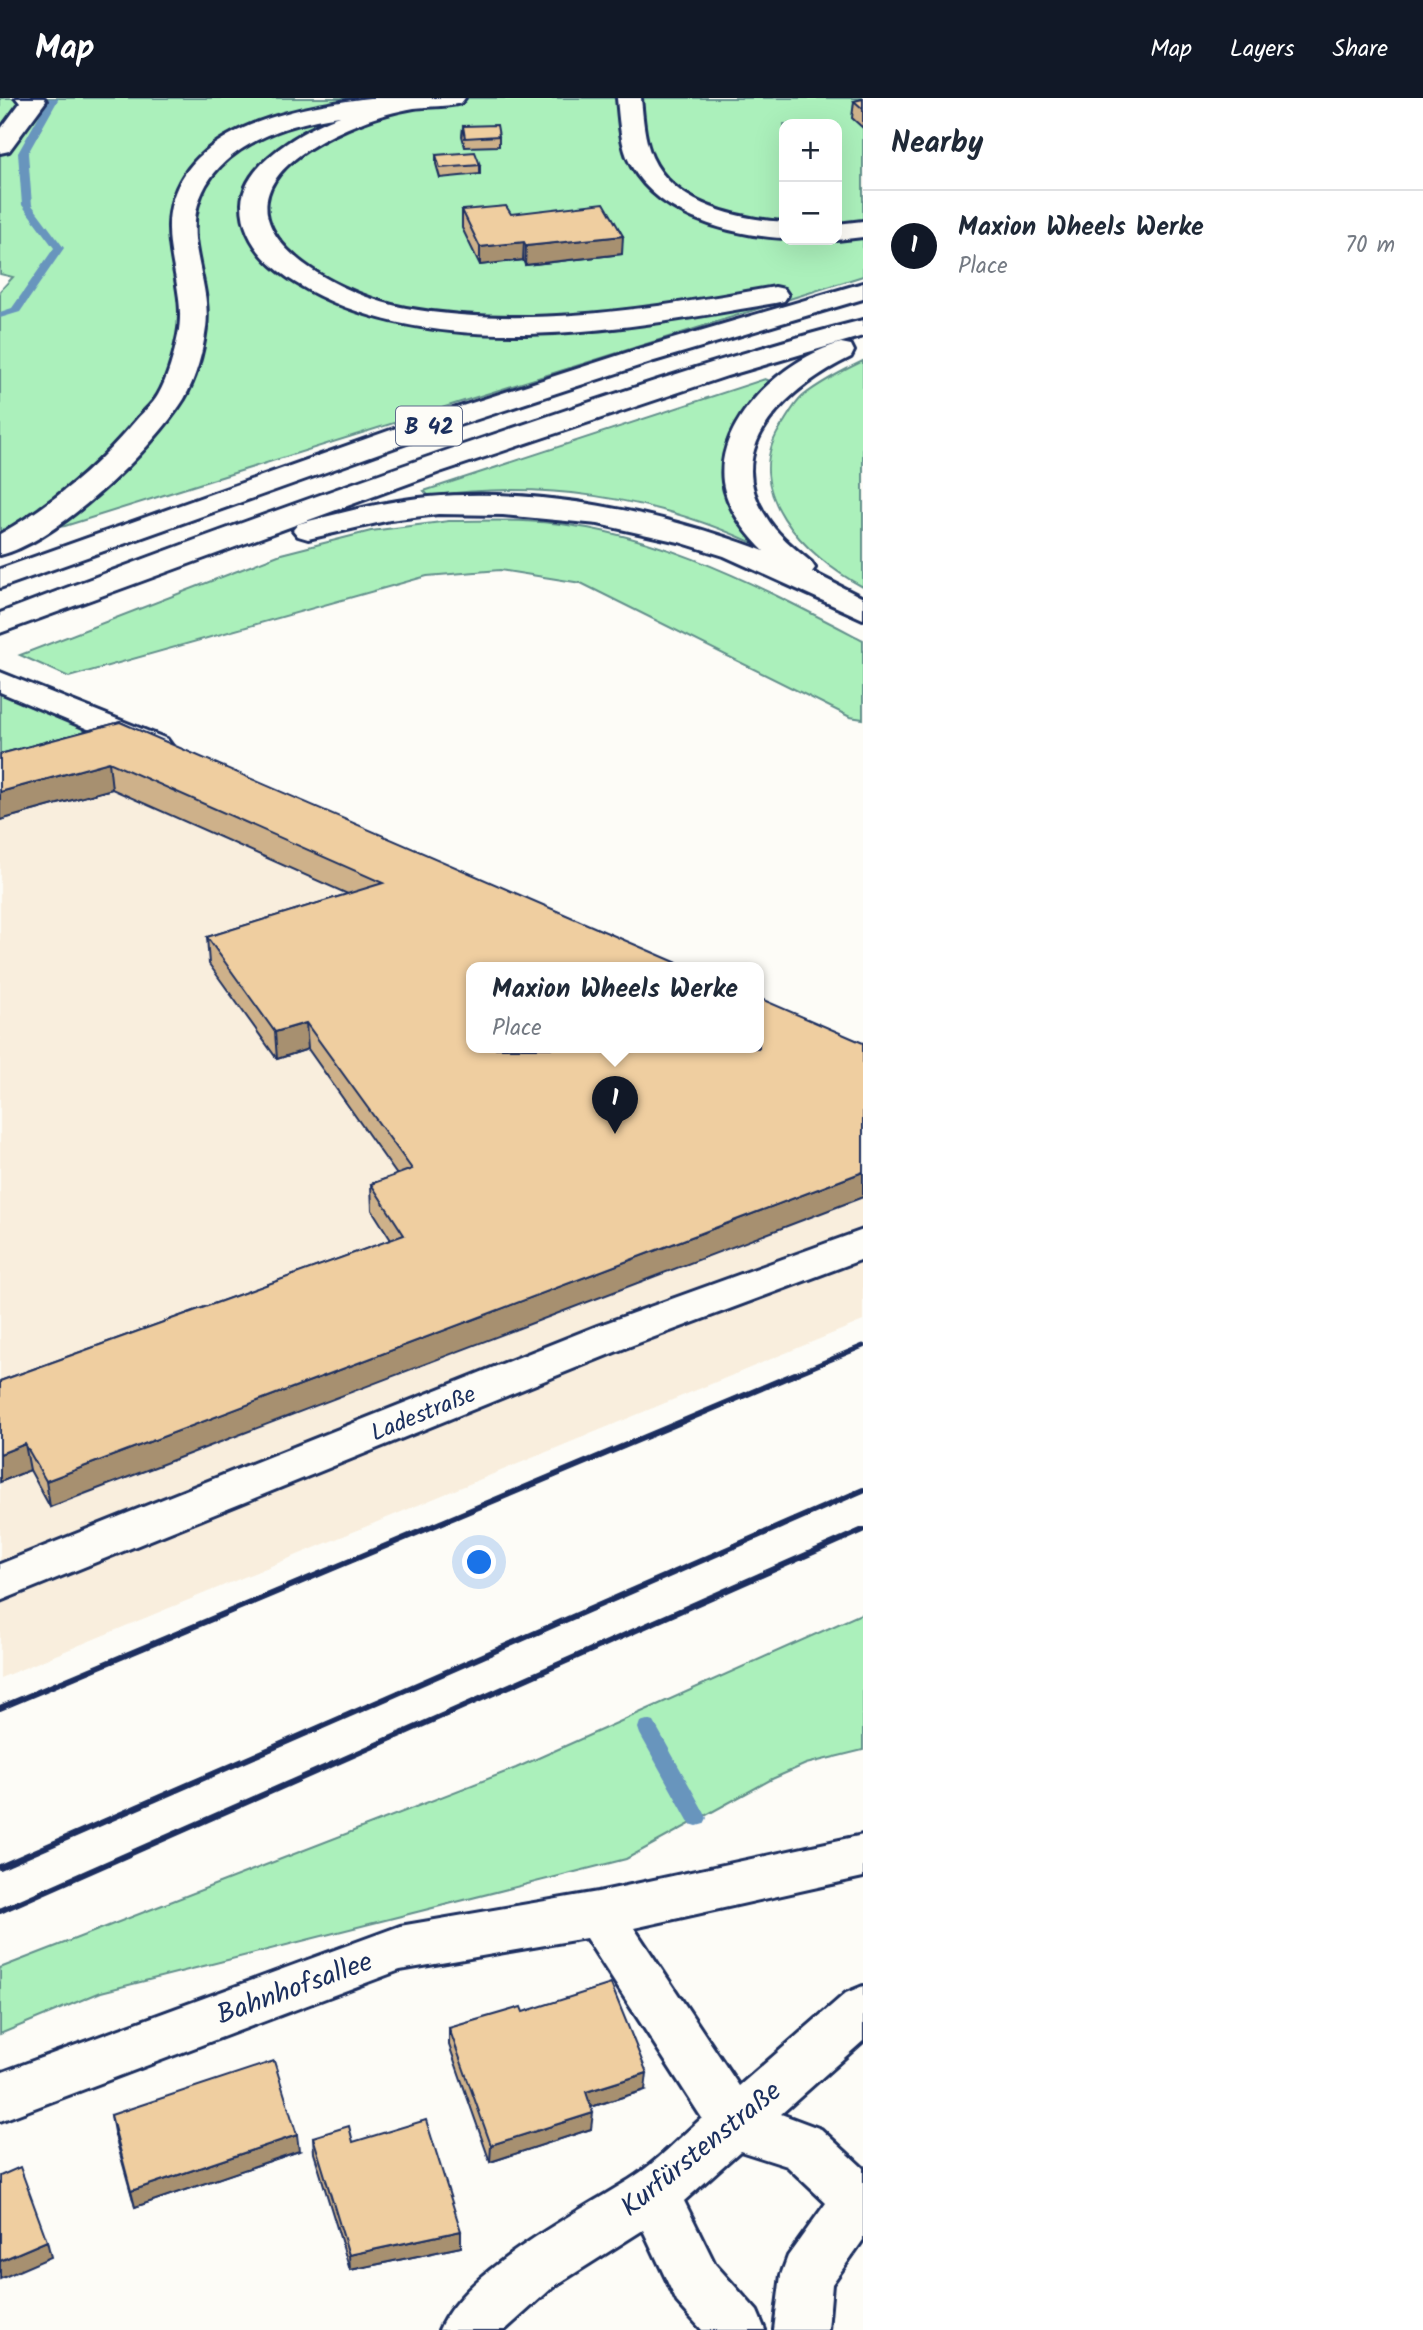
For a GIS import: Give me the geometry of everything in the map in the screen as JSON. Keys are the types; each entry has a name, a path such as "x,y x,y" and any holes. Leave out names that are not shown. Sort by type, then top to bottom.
{"main road":[{"path":"0,146 34,101 28,98"},
{"path":"0,546 48,520 122,459 173,394 194,325 183,212 188,191 202,167 235,141 261,128 334,110 453,98"},
{"path":"629,98 632,130 642,162 660,182 684,202 722,221 779,229"},
{"path":"409,102 372,112 313,137 271,168 258,190 254,209 256,226 267,245 284,264 328,292 403,315 519,326 667,315 863,279"},
{"path":"842,231 863,229"},
{"name":"B 42","path":"0,579 162,518 415,430 622,363 863,291"},
{"name":"B 42","path":"0,624 152,565 454,457 651,392 863,328"},
{"path":"823,587 771,543 745,507 739,477 740,454 755,415 774,393 827,356 863,341"},
{"path":"152,565 418,507 529,507 632,520 690,534 746,553 823,587 863,611"},
{"path":"0,681 180,757"},
{"name":"Ladestraße","path":"0,1583 611,1337 856,1247"},
{"name":"Bahnhofsallee","path":"0,2097 400,1948 598,1914 863,1856"},
{"path":"598,1914 735,2124 803,2146 861,2199 807,2275 801,2330"},
{"name":"Kurfürstenstraße","path":"466,2330 534,2268 653,2194 863,2009"},
{"path":"653,2194 696,2283 738,2330"}],"shaded area":[{"path":"122,744 466,964 466,1053 764,1053 764,1049 863,1065 863,1321 0,1678 0,775"}],"green space":[{"path":"0,98 863,98 863,276 65,526 0,535 0,291 13,277 0,274"},
{"path":"863,361 863,587 820,558 800,539 784,518 773,496 768,472 771,447 797,402 824,381"},
{"path":"765,379 770,381 738,418 731,437 729,456 731,476 753,543 675,514 594,496 512,490 429,496 424,491"},
{"path":"449,521 524,521 569,525 657,546 741,579 863,640 863,719 850,717 581,583 500,570 427,576 69,677 20,655 281,554 371,531"},
{"path":"0,691 122,744 0,775"},
{"path":"863,1613 863,1750 806,1764 772,1779 626,1859 101,1992 0,2034 0,1968 516,1768"}],"building":[{"path":"863,99 863,109 854,101"},
{"path":"497,125 499,136 465,138 463,126"},
{"path":"475,152 480,165 440,168 436,155"},
{"path":"604,203 623,236 526,246 524,242 480,247 462,210 506,206 511,214"},
{"path":"120,722 675,962 466,962 466,1053 764,1053 764,1000 863,1043 863,1172 46,1481 25,1444 0,1454 0,1381 404,1235 371,1184 412,1169 306,1023 275,1032 207,937 383,883 109,762 0,792 0,754"},
{"path":"611,1984 647,2073 586,2092 593,2113 491,2145 449,2028 521,2007 523,2012"},
{"path":"274,2061 297,2135 131,2191 111,2115"},
{"path":"426,2120 461,2231 349,2255 313,2137 349,2126 353,2142"},
{"path":"20,2167 47,2241 0,2261 0,2176"}],"waterway":[{"path":"0,315 16,310 59,248 27,205 23,153 54,98"},
{"path":"647,1728 697,1818"}],"railway":[{"path":"791,1376 863,1346"},
{"path":"0,1708 795,1374"},
{"path":"0,1867 863,1490"},
{"path":"0,1911 863,1530"}],"place":[{"name":"Maxion Wheels Werke","path":"615,1134"}]}
